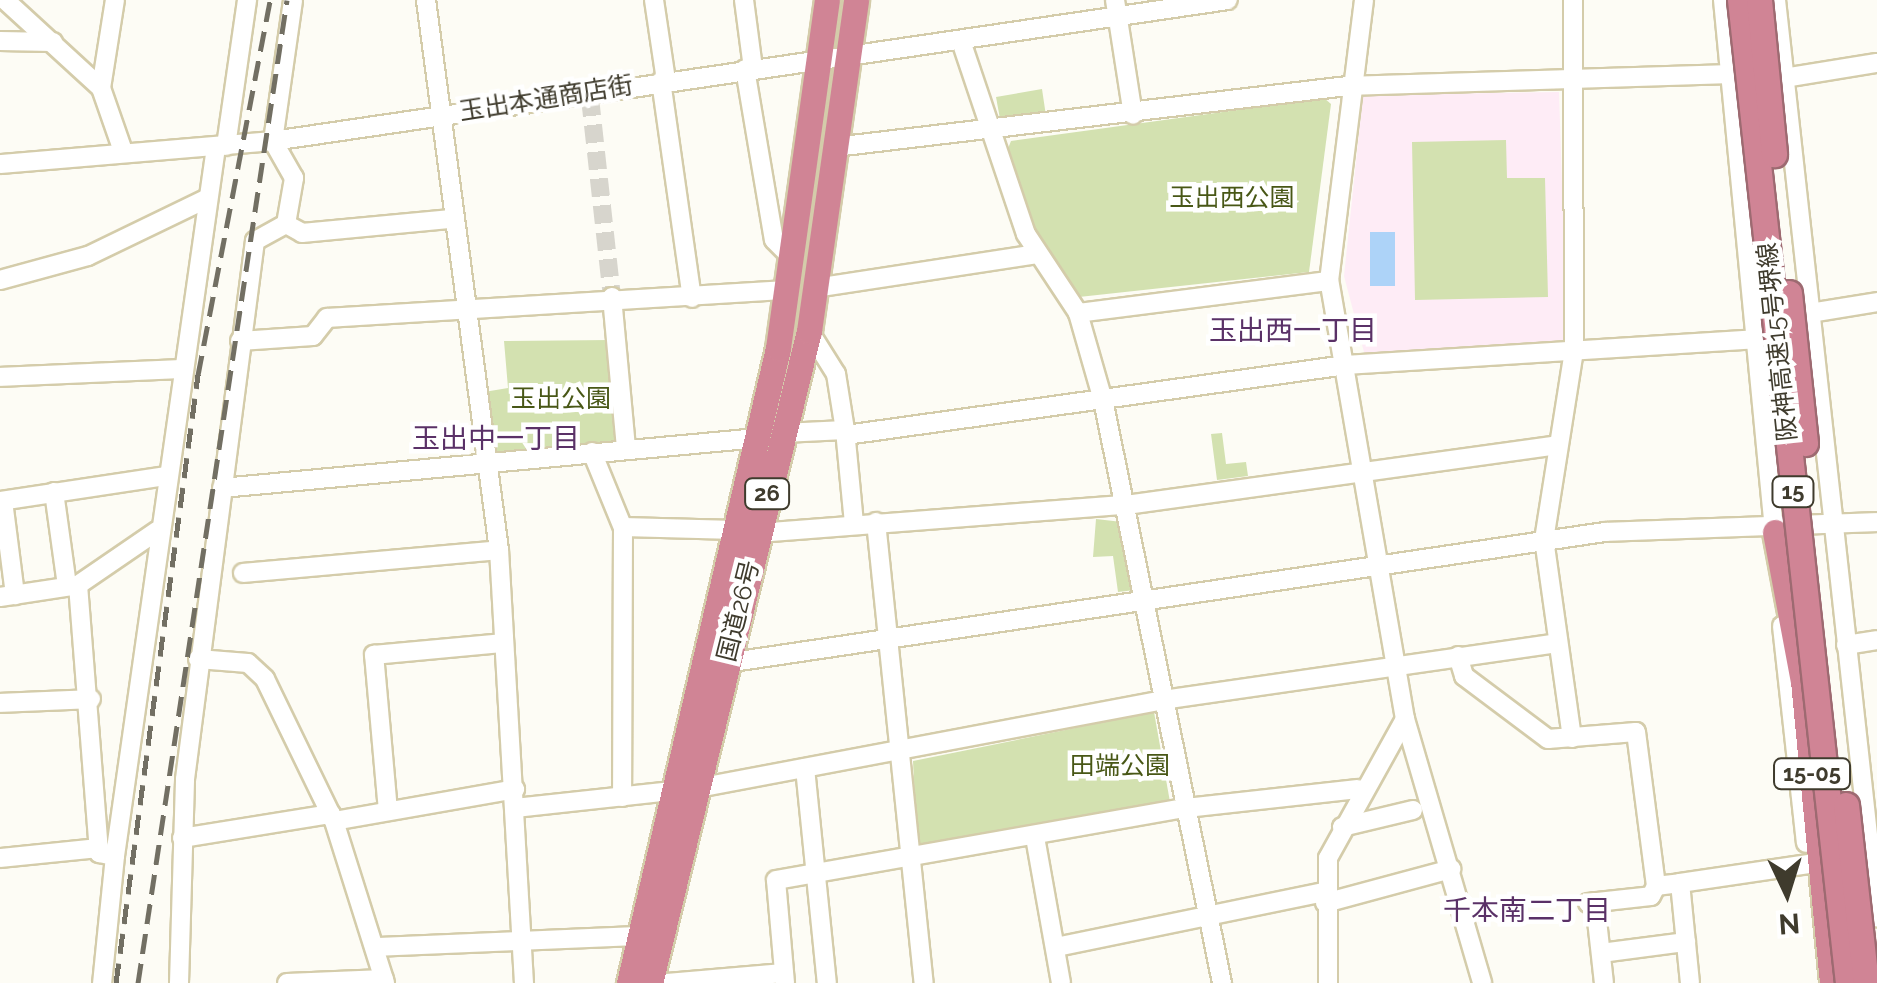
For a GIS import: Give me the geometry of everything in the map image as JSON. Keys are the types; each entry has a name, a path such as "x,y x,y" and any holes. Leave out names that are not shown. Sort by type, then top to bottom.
{"highway":[{"name":"国道26号","path":"770,436 790,257 827,0"},
{"name":"国道26号","path":"650,983 686,789 770,436 808,331 856,0"},
{"name":"阪神高速15号堺線","path":"1740,0 1848,983"},
{"name":"阪神高速15号堺線","path":"1759,0 1866,983"},
{"name":"国道26号","path":"629,983 640,936 726,663 747,532"},
{"name":"15-05","path":"1775,532 1786,566 1832,983"}],"street":[{"path":"5,0 101,88"},
{"path":"115,0 101,88 122,151"},
{"path":"102,983 107,852 208,198 247,0"},
{"path":"286,224 294,178 272,141 293,0"},
{"path":"426,0 451,219 499,550 524,983"},
{"path":"654,0 692,298"},
{"path":"744,0 749,68 774,240 790,257"},
{"name":"玉出本通商店街","path":"0,164 272,141 820,58 962,44 1115,8 1228,0"},
{"path":"1364,0 1347,86 1329,280 1399,664 1405,719 1482,983"},
{"path":"1572,0 1574,351 1544,540 1572,738"},
{"path":"1723,0 1762,339 1775,532 1822,983"},
{"path":"1776,0 1804,314 1877,917"},
{"path":"1115,8 1133,115"},
{"path":"0,41 53,42"},
{"path":"962,44 1036,254 1078,312 1103,400 1169,698 1186,808 1222,983"},
{"path":"1784,78 1877,62"},
{"path":"836,146 992,134 1347,86 1730,74"},
{"path":"0,280 88,256 208,198"},
{"path":"286,224 302,233 451,219"},
{"path":"179,983 182,838 198,659 240,342 255,241 286,224"},
{"path":"815,288 1036,254"},
{"path":"1078,312 1329,280"},
{"path":"240,342 313,336 327,318 463,306 692,298 786,290"},
{"path":"612,300 626,449"},
{"path":"1804,314 1877,302"},
{"path":"808,331 836,374 854,524"},
{"path":"222,488 845,432 1346,365 1762,339"},
{"path":"0,377 184,369"},
{"path":"622,527 747,532 1126,505 1558,445"},
{"path":"592,452 622,527 622,798"},
{"path":"157,531 73,586 8,596 1,501 166,476"},
{"path":"54,492 92,699 107,852"},
{"path":"876,522 924,983"},
{"path":"726,663 1544,540 1640,529 1775,532 1832,530 1877,522"},
{"path":"242,573 499,550"},
{"path":"1846,645 1877,640"},
{"path":"388,811 374,655 503,643"},
{"path":"182,838 388,811 515,799 622,798 686,789 898,756 1169,698 1557,643"},
{"path":"1458,656 1464,676 1548,739 1636,732 1656,886 1651,896 1591,903 1604,983"},
{"path":"198,659 248,662 266,679 333,817 384,981 297,982"},
{"path":"0,704 92,699"},
{"path":"1328,983 1325,897 1342,827 1358,790 1405,719"},
{"path":"805,768 826,983"},
{"path":"667,983 785,978 776,880 909,860 1186,808 1358,790"},
{"path":"1342,827 1413,810"},
{"path":"1035,837 1061,983"},
{"path":"0,858 107,852"},
{"path":"1656,886 1809,864"},
{"path":"1056,947 1325,897 1450,869"},
{"path":"1680,883 1690,983"},
{"path":"376,946 640,936"},
{"path":"1601,954 1686,942"}],"shaded area":[{"path":"1559,92 1567,337 1560,345 1365,356 1344,276 1363,95"}],"green space":[{"path":"1042,89 1046,116 1000,119 996,97"},
{"name":"玉出西公園","path":"1324,98 1331,104 1309,272 1079,297 1038,240 1007,151 1011,141"},
{"path":"1506,140 1507,178 1545,178 1548,297 1415,300 1412,142"},
{"name":"玉出公園","path":"610,340 620,446 492,459 478,393 508,388 504,341"},
{"path":"1222,433 1226,464 1246,462 1248,476 1217,480 1211,434"},
{"path":"1096,519 1122,522 1135,590 1118,592 1113,556 1093,557"},
{"name":"田端公園","path":"1154,712 1170,802 927,850 917,844 913,761"}],"water":[{"path":"1370,232 1395,232 1395,286 1370,286"}],"tunnel":[{"path":"590,98 612,297"}],"railway":[{"path":"116,983 198,375 270,0"},
{"path":"138,983 287,0"}],"district":[{"name":"玉出西一丁目","path":"1293,331"},
{"name":"玉出中一丁目","path":"496,439"},
{"name":"千本南二丁目","path":"1527,911"}]}
